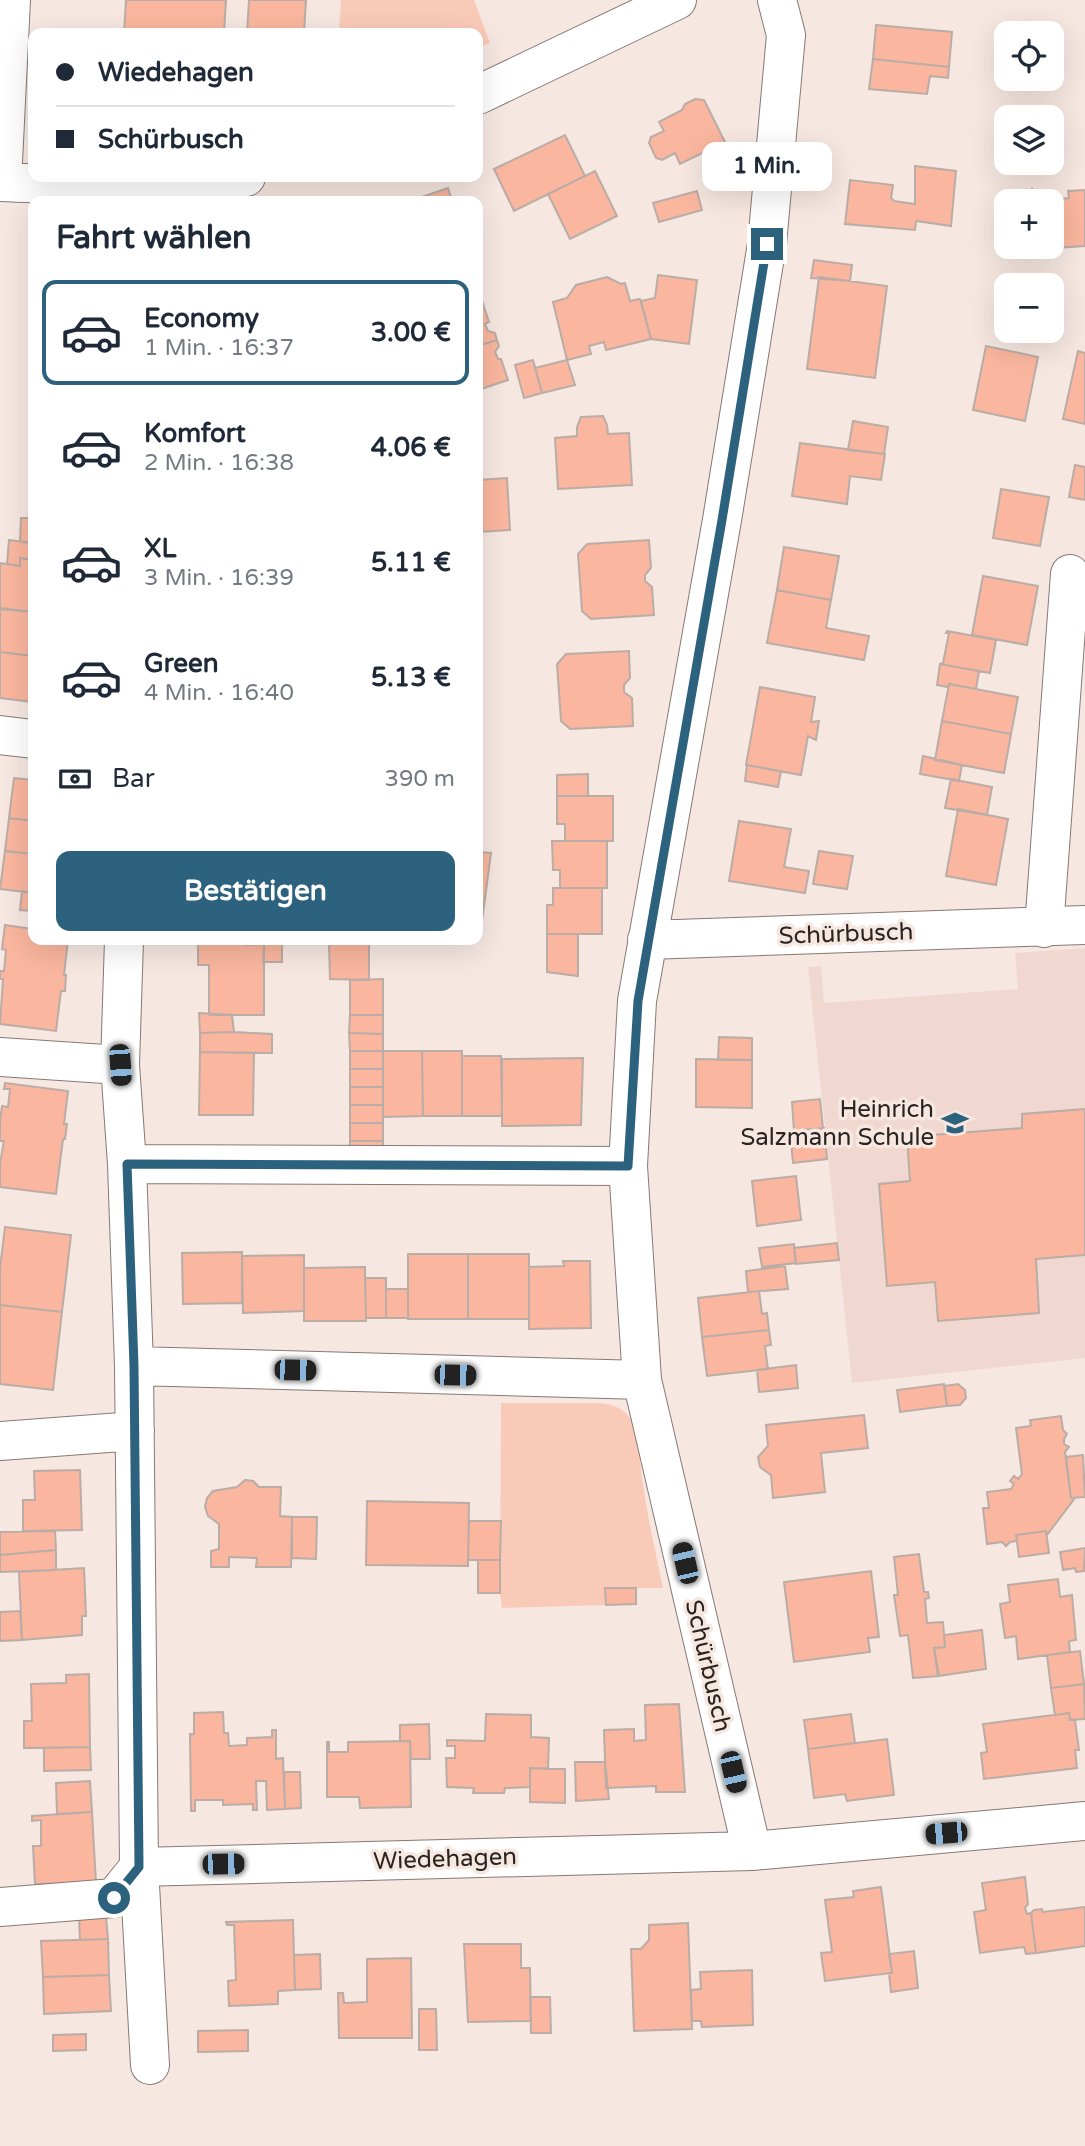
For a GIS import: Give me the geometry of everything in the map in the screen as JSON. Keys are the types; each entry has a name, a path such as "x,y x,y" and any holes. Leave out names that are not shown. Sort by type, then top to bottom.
{"street":[{"path":"11,0 1,182 136,194 217,182"},
{"path":"483,93 677,0"},
{"name":"Schürbusch","path":"752,1850 642,1380 628,1166 638,1001 647,940 722,520 767,244 786,35 777,0"},
{"path":"1044,928 1070,574"},
{"path":"0,735 28,738"},
{"name":"Schürbusch","path":"647,940 1085,925"},
{"path":"124,945 120,1065 127,1164 134,1366 139,1867 150,2065"},
{"path":"0,1057 120,1065"},
{"path":"127,1164 628,1166"},
{"path":"134,1366 642,1380"},
{"path":"0,1441 135,1431"},
{"path":"752,1850 1085,1821"},
{"name":"Wiedehagen","path":"139,1867 752,1850"},
{"path":"0,1907 114,1898 139,1867"}],"shaded area":[{"path":"341,0 474,0 490,43 483,46 483,28 339,28"},
{"name":"Heinrich Salzmann Schule","path":"1085,948 1085,1358 852,1383 808,967 821,966 824,1003 1018,989 1015,953"},
{"path":"501,1403 598,1403 617,1407 625,1412 636,1434 647,1511 663,1588 606,1588 606,1605 502,1608"}],"building":[{"path":"126,0 226,0 224,28 124,28"},
{"path":"249,0 306,0 304,28 247,28"},
{"path":"876,25 952,32 949,67 873,59"},
{"path":"873,59 949,67 948,78 930,76 927,94 869,89"},
{"path":"695,99 704,100 725,142 680,164 675,153 662,160 656,158 649,143 651,137 664,131 659,122 682,110 685,104"},
{"path":"565,135 585,176 514,211 494,169"},
{"path":"915,166 956,171 951,226 916,221 915,230 845,224 850,180 893,185 891,198 894,201 915,204"},
{"path":"595,171 617,216 570,239 548,194"},
{"path":"448,188 450,196 425,196"},
{"path":"1085,190 1085,246 1064,247 1064,198 1069,198 1068,191"},
{"path":"697,191 702,210 659,222 653,203"},
{"path":"814,260 852,265 850,281 811,278"},
{"path":"658,275 697,280 689,344 651,339 641,301 655,298"},
{"path":"607,277 621,284 625,283 630,301 640,299 651,339 606,350 604,342 589,346 591,354 567,360 553,302 567,298 576,285"},
{"path":"819,277 887,286 875,378 807,369"},
{"path":"483,304 489,322 485,324 488,331 495,333 497,340 483,344"},
{"path":"497,340 499,346 495,352 498,359 501,359 508,380 483,388 483,344"},
{"path":"986,346 1038,357 1025,421 973,410"},
{"path":"1078,351 1085,353 1085,424 1063,419"},
{"path":"533,360 542,393 524,398 515,365"},
{"path":"567,360 575,385 542,393 535,368"},
{"path":"603,416 608,434 629,433 632,485 558,489 555,438 577,436 581,417"},
{"path":"853,421 888,427 884,454 848,450"},
{"path":"800,443 885,454 881,480 850,476 847,504 792,496"},
{"path":"1075,465 1085,467 1085,500 1069,497"},
{"path":"507,478 510,530 483,532 483,480"},
{"path":"1001,489 1049,497 1040,546 993,538"},
{"path":"21,518 28,518 28,543 20,542"},
{"path":"9,540 28,542 28,559 20,558 20,566 7,564"},
{"path":"649,540 651,568 645,575 645,581 652,587 654,615 591,619 582,611 578,554 587,544"},
{"path":"784,547 839,556 831,600 777,590"},
{"path":"20,558 28,559 28,611 0,608 0,563 20,566"},
{"path":"983,576 1038,586 1027,645 972,635"},
{"path":"777,590 831,600 826,628 869,636 864,660 767,643"},
{"path":"0,609 28,612 28,655 0,652"},
{"path":"947,631 996,640 990,673 940,664 943,663 949,633 946,633"},
{"path":"629,651 630,678 624,685 624,692 632,698 633,726 570,729 561,721 557,664 566,654"},
{"path":"0,652 28,655 28,701 0,698"},
{"path":"940,664 979,671 976,689 949,684 948,687 937,685"},
{"path":"949,684 1018,697 1011,734 942,721"},
{"path":"760,687 815,697 811,722 819,721 816,740 808,736 801,775 746,765"},
{"path":"942,721 1011,734 1004,773 935,760"},
{"path":"923,756 962,765 959,781 920,774"},
{"path":"747,765 781,771 778,787 745,781"},
{"path":"588,774 588,796 557,796 557,775"},
{"path":"14,778 28,779 28,820 9,818"},
{"path":"951,779 992,787 987,815 945,808"},
{"path":"557,796 613,796 613,841 565,841 565,824 557,824"},
{"path":"958,809 1008,819 996,885 946,876"},
{"path":"9,818 28,820 28,853 5,851"},
{"path":"739,821 791,829 784,867 809,871 805,893 729,881"},
{"path":"552,841 607,841 607,888 560,888 560,870 553,870"},
{"path":"5,851 28,853 28,892 0,889"},
{"path":"819,851 853,856 847,889 813,884"},
{"path":"483,852 491,853 483,913"},
{"path":"553,888 602,888 602,934 547,934 547,905 553,905"},
{"path":"22,891 28,892 28,911 20,910"},
{"path":"5,925 28,928 28,945 67,945 65,991 61,991 56,1031 0,1024 3,979 0,979 0,971 4,971 6,950 2,949"},
{"path":"547,934 578,934 578,976 547,972"},
{"path":"198,945 264,945 264,1015 209,1015 209,965 198,965"},
{"path":"264,945 282,945 282,962 263,962"},
{"path":"329,945 369,945 369,980 330,979"},
{"path":"383,979 383,1015 350,1015 350,980"},
{"path":"199,1013 232,1015 234,1032 200,1033"},
{"path":"350,1015 383,1015 383,1034 349,1033"},
{"path":"200,1033 272,1034 272,1053 200,1052"},
{"path":"349,1033 383,1034 383,1051 350,1051"},
{"path":"719,1037 752,1038 752,1060 718,1060"},
{"path":"350,1051 383,1051 383,1069 350,1069"},
{"path":"383,1051 422,1051 423,1116 383,1117"},
{"path":"422,1051 462,1051 462,1116 423,1116"},
{"path":"200,1052 254,1053 253,1115 199,1115"},
{"path":"462,1056 501,1056 502,1116 462,1116"},
{"path":"583,1058 581,1125 502,1126 502,1059"},
{"path":"696,1059 752,1060 752,1108 696,1107"},
{"path":"350,1069 383,1069 383,1087 350,1087"},
{"path":"5,1083 68,1091 64,1124 67,1124 56,1194 0,1187 4,1141 0,1141 0,1121 2,1106 8,1107 10,1089 4,1089"},
{"path":"350,1087 383,1087 383,1105 350,1105"},
{"path":"820,1099 823,1128 794,1131 792,1102"},
{"path":"350,1105 383,1105 383,1123 350,1123"},
{"path":"1085,1109 1085,1255 1036,1259 1039,1313 938,1321 935,1282 887,1286 879,1184 910,1181 907,1137 1022,1128 1022,1114"},
{"path":"350,1123 383,1123 383,1141 350,1141"},
{"path":"824,1128 827,1159 793,1163 790,1131"},
{"path":"350,1141 383,1141 383,1159 349,1158"},
{"path":"796,1176 801,1220 757,1226 752,1181"},
{"path":"5,1227 71,1235 62,1312 0,1305 0,1268"},
{"path":"837,1243 839,1260 796,1264 794,1248"},
{"path":"794,1244 796,1263 762,1267 759,1248"},
{"path":"242,1252 242,1303 183,1304 182,1253"},
{"path":"408,1254 468,1254 468,1319 408,1319"},
{"path":"468,1254 529,1254 529,1319 468,1319"},
{"path":"304,1255 304,1311 243,1313 242,1256"},
{"path":"563,1261 590,1261 591,1328 529,1329 529,1267 564,1266"},
{"path":"785,1266 788,1289 748,1292 746,1271"},
{"path":"365,1267 366,1321 304,1321 304,1268"},
{"path":"365,1278 386,1278 386,1318 366,1318"},
{"path":"386,1289 408,1289 408,1318 386,1318"},
{"path":"759,1291 762,1314 767,1313 769,1330 702,1337 698,1298"},
{"path":"0,1305 62,1312 53,1390 0,1384"},
{"path":"769,1330 771,1345 765,1346 768,1369 707,1376 702,1337"},
{"path":"796,1365 798,1388 759,1392 757,1370"},
{"path":"944,1384 947,1406 900,1412 897,1390"},
{"path":"958,1384 965,1390 966,1398 960,1405 947,1406 944,1386"},
{"path":"864,1415 868,1448 821,1453 825,1492 773,1498 771,1475 760,1467 758,1457 768,1446 766,1425"},
{"path":"1061,1416 1063,1430 1067,1434 1064,1444 1069,1447 1065,1452 1071,1498 1075,1498 1047,1535 1046,1531 1016,1535 1017,1541 1006,1546 1002,1542 987,1544 983,1508 989,1508 987,1492 1011,1489 1014,1484 1010,1481 1014,1476 1018,1479 1022,1474 1016,1428 1031,1426 1030,1420"},
{"path":"1083,1455 1085,1497 1071,1498 1066,1457"},
{"path":"80,1470 82,1530 23,1531 23,1500 35,1500 34,1471"},
{"path":"245,1480 253,1481 259,1487 281,1487 280,1516 292,1517 291,1567 256,1567 257,1558 229,1557 229,1567 211,1567 211,1551 219,1549 219,1524 208,1516 205,1507 207,1498 213,1491 237,1487"},
{"path":"367,1501 469,1503 468,1566 366,1565"},
{"path":"292,1517 317,1517 316,1559 292,1558"},
{"path":"469,1521 501,1521 500,1560 468,1560"},
{"path":"55,1531 56,1550 0,1555 0,1532"},
{"path":"1046,1531 1049,1553 1019,1557 1016,1535"},
{"path":"1085,1548 1084,1571 1076,1572 1075,1568 1063,1570 1060,1552"},
{"path":"56,1550 56,1570 0,1572 0,1555"},
{"path":"919,1554 924,1592 928,1592 929,1598 925,1599 927,1623 943,1622 945,1647 934,1648 939,1676 913,1678 908,1635 900,1636 894,1595 898,1595 894,1557"},
{"path":"478,1560 500,1560 500,1593 478,1593"},
{"path":"84,1568 86,1616 82,1616 82,1635 22,1640 19,1572"},
{"path":"871,1571 879,1637 868,1638 870,1652 794,1662 784,1582"},
{"path":"1058,1579 1060,1597 1072,1595 1076,1640 1069,1641 1070,1652 1018,1659 1016,1636 1005,1638 1000,1604 1010,1602 1008,1585"},
{"path":"605,1588 636,1588 636,1604 606,1605"},
{"path":"20,1611 22,1640 0,1641 0,1612"},
{"path":"982,1630 986,1669 938,1676 934,1648 945,1647 944,1635"},
{"path":"1080,1651 1084,1684 1051,1688 1047,1655"},
{"path":"89,1674 90,1747 24,1748 24,1721 32,1721 31,1684 66,1683 66,1675"},
{"path":"1084,1684 1085,1719 1070,1720 1069,1713 1055,1715 1051,1688"},
{"path":"679,1704 685,1792 656,1792 656,1786 606,1788 604,1730 634,1729 634,1741 646,1740 645,1705"},
{"path":"223,1712 224,1733 228,1733 229,1746 247,1745 247,1738 272,1737 272,1730 276,1730 276,1759 283,1758 285,1809 267,1810 266,1781 256,1781 257,1810 253,1810 253,1804 223,1805 223,1800 195,1800 195,1811 191,1811 190,1734 194,1734 194,1713"},
{"path":"1069,1713 1070,1720 1075,1720 1079,1750 1075,1750 1077,1768 984,1779 981,1753 987,1752 983,1724"},
{"path":"486,1714 531,1715 531,1737 549,1738 548,1769 530,1768 530,1787 505,1788 504,1793 473,1793 474,1788 447,1787 446,1758 455,1758 455,1746 447,1746 447,1740 485,1741"},
{"path":"851,1714 855,1743 808,1749 804,1720"},
{"path":"429,1724 430,1759 411,1759 410,1741 400,1741 400,1725"},
{"path":"887,1739 894,1795 847,1801 845,1794 814,1798 808,1749"},
{"path":"410,1741 411,1807 360,1808 359,1797 327,1797 327,1742 329,1752 348,1752 348,1742"},
{"path":"90,1747 91,1770 44,1771 44,1748"},
{"path":"575,1762 605,1762 609,1799 576,1801"},
{"path":"530,1768 565,1769 565,1803 530,1802"},
{"path":"284,1772 300,1772 301,1808 285,1809"},
{"path":"90,1781 92,1812 57,1814 56,1783"},
{"path":"92,1812 96,1883 35,1884 33,1846 41,1846 41,1820 32,1821 32,1816"},
{"path":"1025,1877 1028,1904 1025,1908 1027,1914 1031,1913 1036,1953 1026,1954 1024,1947 980,1953 974,1912 986,1910 982,1883"},
{"path":"881,1887 892,1973 825,1981 821,1953 832,1952 825,1900 854,1897 853,1891"},
{"path":"1085,1907 1085,1946 1036,1953 1031,1913 1034,1910 1042,1909 1043,1912"},
{"path":"106,1917 108,1939 80,1940 79,1918"},
{"path":"293,1920 295,1990 278,1991 278,2004 229,2006 228,1981 236,1980 234,1925 227,1925 226,1922"},
{"path":"688,1923 692,2029 634,2031 631,1949 641,1949 649,1940 649,1925"},
{"path":"108,1939 109,1975 43,1977 41,1941"},
{"path":"464,1944 521,1944 521,1968 530,1968 531,2021 468,2022"},
{"path":"914,1951 918,1988 891,1992 889,1954"},
{"path":"320,1954 321,1989 295,1990 294,1955"},
{"path":"411,1958 412,2038 339,2038 338,1993 343,1993 344,2003 367,2002 367,1959"},
{"path":"752,1970 753,2025 702,2027 701,2021 692,2021 691,1990 701,1989 700,1972"},
{"path":"109,1975 111,2011 44,2014 43,1977"},
{"path":"530,1997 550,1997 551,2033 531,2033"},
{"path":"419,2009 436,2009 437,2050 419,2050"},
{"path":"248,2030 248,2051 198,2052 198,2031"},
{"path":"86,2034 86,2050 53,2051 53,2035"}],"place":[{"name":"Heinrich Salzmann Schule","path":"955,1123"}],"route":[{"path":"114,1898 139,1867 134,1366 127,1164 628,1166 638,1001 647,940 722,520 767,244"}]}
